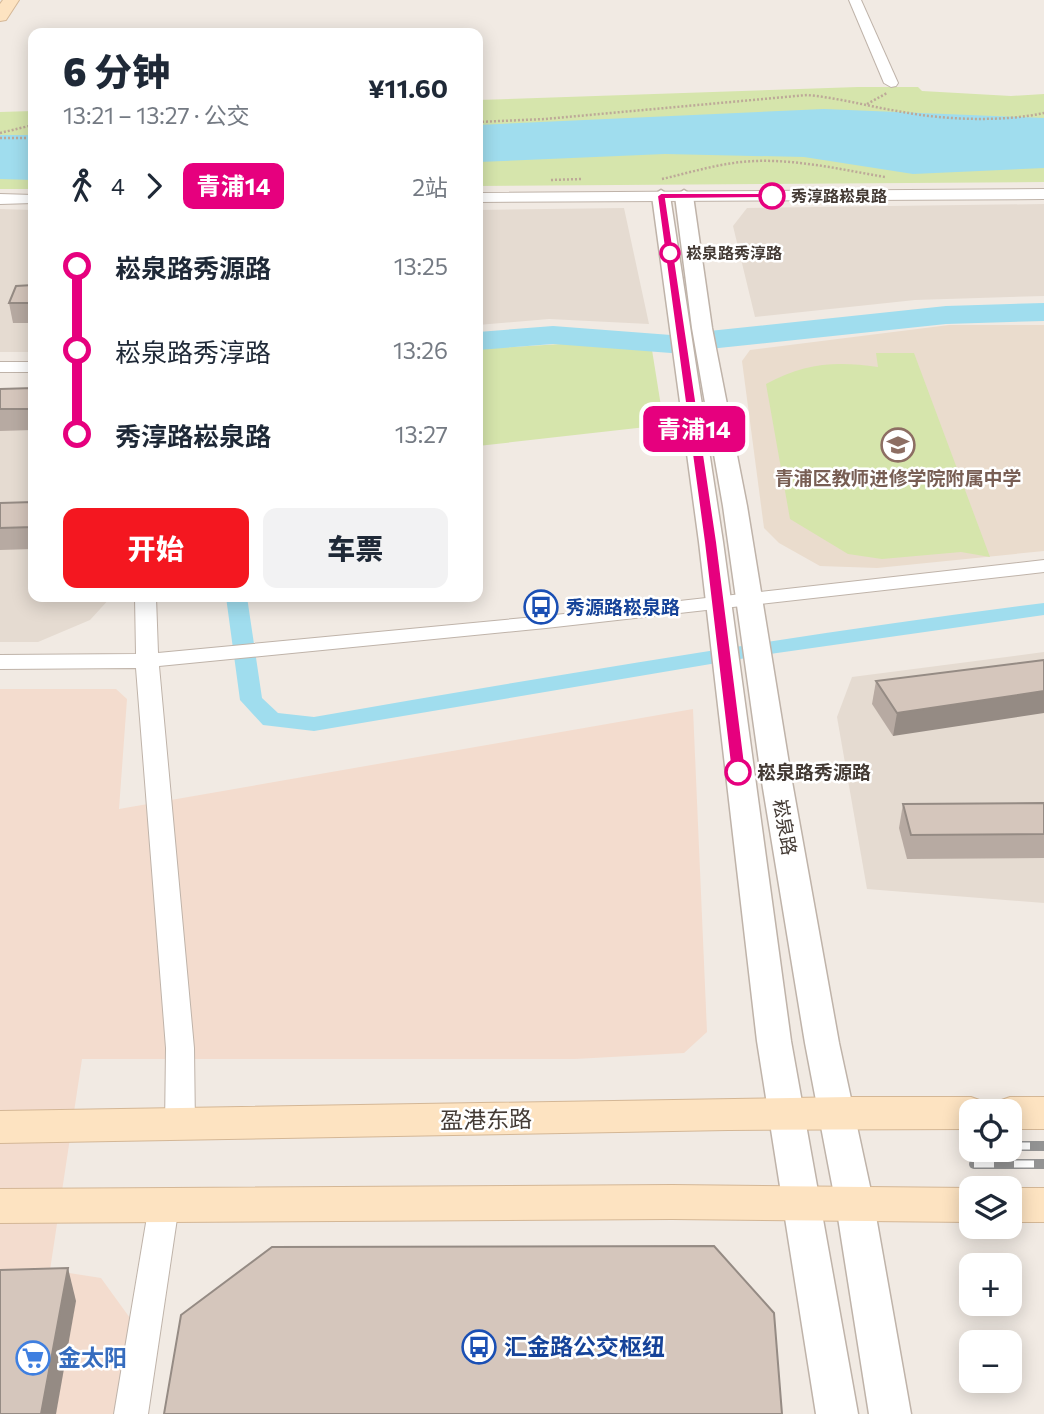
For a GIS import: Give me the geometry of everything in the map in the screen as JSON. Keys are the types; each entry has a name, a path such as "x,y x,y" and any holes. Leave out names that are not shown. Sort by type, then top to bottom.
{"main road":[{"path":"0,16 11,0"},
{"name":"盈港东路","path":"0,1127 180,1127 836,1112 959,1112"},
{"path":"1022,1113 1044,1113"},
{"path":"0,1206 658,1202 959,1205"},
{"path":"1022,1205 1044,1205"}],"street":[{"path":"855,0 891,83"},
{"path":"483,198 522,198 661,188 684,196 1044,194"},
{"name":"崧泉路","path":"661,188 680,330 695,354 750,600 762,686 890,1414"},
{"name":"崧泉路","path":"684,196 702,328 695,354 722,643 772,1027 837,1414"},
{"path":"0,199 28,199"},
{"path":"0,367 28,367"},
{"path":"0,662 147,661 718,604 1044,566"},
{"path":"145,602 147,661 180,1048 180,1127"},
{"path":"131,1414 164,1205"}],"path":[{"path":"483,122 545,119 807,94 906,113 943,116 1017,119 1044,113"},
{"path":"0,133 28,126"},
{"path":"0,138 28,138"},
{"path":"661,188 708,167 751,161 807,164 893,179"},
{"path":"522,198 528,189 550,180 592,180"}],"shaded area":[{"path":"1044,204 1044,296 915,300 755,317 733,226 747,208"},
{"path":"624,208 649,324 549,319 483,325 483,210"},
{"path":"0,209 28,210 28,352 0,352"},
{"name":"青浦区教师进修学院附属中学","path":"949,325 1044,325 1044,551 877,568 820,566 779,543 764,528 742,361 750,350"},
{"path":"0,388 28,388 28,602 106,602 90,620 38,642 0,642"},
{"path":"1044,652 1044,903 867,889 837,717 852,677"},
{"path":"0,689 116,689 127,699 119,809 693,709 707,1032 684,1053 575,1059 82,1059 50,1270 101,1278 143,1336 124,1414 0,1414"}],"green space":[{"path":"858,87 918,87 922,91 1011,96 1044,94 1044,182 483,186 483,100"},
{"path":"28,111 28,189 0,189 0,112"},
{"path":"578,343 652,350 664,425 483,445 483,349"},
{"path":"876,353 914,353 990,557 961,552 882,559 848,554 790,519 766,384 820,365 878,367"}],"water":[{"path":"824,109 1044,118 1044,168 913,174 804,157 665,154 483,162 483,125"},
{"path":"0,135 28,135 28,180 0,179"}],"building":[{"path":"28,285 28,303 9,303 16,286"},
{"path":"28,388 28,409 0,409 0,389"},
{"path":"28,502 28,527 0,528 0,503"},
{"path":"1044,660 1044,691 897,713 876,681"},
{"path":"1044,803 1044,834 911,835 903,804"},
{"name":"汇金路公交枢纽","path":"714,1246 774,1313 782,1414 164,1414 181,1315 272,1247"},
{"name":"金太阳","path":"68,1268 41,1414 0,1414 0,1270"}],"waterway":[{"path":"483,341 553,335 671,344 946,315 1044,312"},
{"path":"237,602 251,700 271,720 314,724 770,647 1044,609"}],"railway":[{"path":"1022,1146 1044,1146"},
{"path":"974,1164 1044,1164"}],"bus line":[{"name":"青浦14","path":"738,772 710,542 661,196 772,196"}],"place":[{"name":"秀淳路崧泉路","path":"772,196"},
{"name":"崧泉路秀淳路","path":"670,253"},
{"name":"青浦区教师进修学院附属中学","path":"898,445"},
{"name":"秀源路崧泉路","path":"541,607"},
{"name":"崧泉路秀源路","path":"738,772"},
{"name":"汇金路公交枢纽","path":"479,1347"},
{"name":"金太阳","path":"33,1358"}]}
